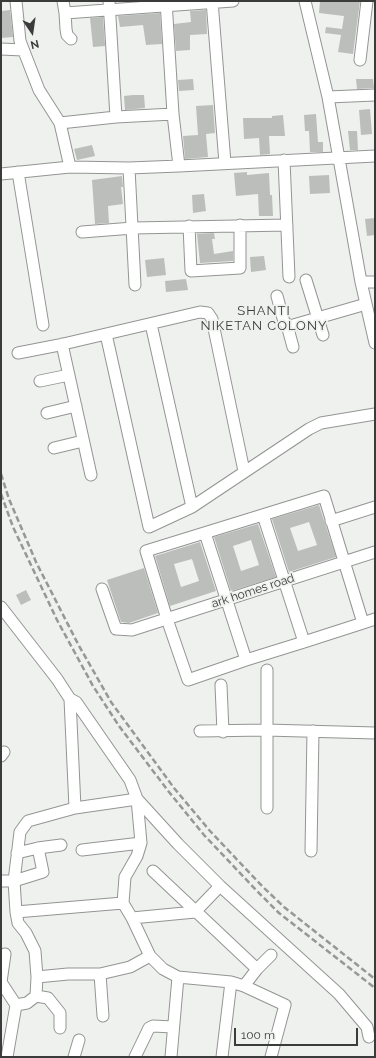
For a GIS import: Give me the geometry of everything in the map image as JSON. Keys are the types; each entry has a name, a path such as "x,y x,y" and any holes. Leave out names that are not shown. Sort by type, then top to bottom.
{"street":[{"path":"16,1 20,41 39,90 60,123 70,168"},
{"path":"63,1 67,34 71,38"},
{"path":"65,13 109,5 233,1"},
{"path":"305,1 328,97 361,282 375,343"},
{"path":"360,60 367,1"},
{"path":"212,2 225,163"},
{"path":"166,3 173,114 179,166"},
{"path":"109,5 116,117"},
{"path":"1,50 23,50"},
{"path":"328,97 375,95"},
{"path":"60,123 116,117 173,114"},
{"path":"1,174 70,168 130,168 375,156"},
{"path":"284,160 289,277"},
{"path":"130,168 135,285"},
{"path":"18,172 43,325"},
{"path":"82,232 133,228 240,224 287,225"},
{"path":"189,226 191,271 240,268 240,224"},
{"path":"306,280 323,335"},
{"path":"361,282 375,282"},
{"path":"277,296 293,347"},
{"path":"287,325 290,326 366,304"},
{"path":"18,353 200,312 208,313 212,319 244,471"},
{"path":"151,324 192,507"},
{"path":"106,334 149,527 192,507 297,436 315,426 321,423 375,414"},
{"path":"62,344 91,475"},
{"path":"40,381 68,375"},
{"path":"47,413 76,406"},
{"path":"54,448 83,441"},
{"path":"363,623 324,496 146,551 166,619 188,680 246,660 304,642 363,623 375,619"},
{"path":"331,521 375,507"},
{"path":"263,515 304,642"},
{"path":"205,533 246,660"},
{"name":"ark homes road","path":"102,589 116,629 132,630 375,552"},
{"path":"1,607 57,679 70,699 75,808"},
{"path":"267,670 267,808"},
{"path":"221,685 223,732"},
{"path":"70,699 76,702 130,780 137,799 141,842 137,856 125,877 123,903 132,918 150,956 163,969 178,976 231,982 244,986 285,1004 271,1057"},
{"path":"200,731 223,732 266,730 375,733"},
{"path":"311,851 313,731"},
{"path":"36,996 37,978 35,951 26,933 18,924 16,912 14,881 20,832 28,821 75,808 137,799"},
{"path":"137,799 178,844 220,886 339,994 367,1027 369,1037"},
{"path":"82,850 141,842"},
{"path":"17,853 61,845"},
{"path":"1,881 14,881 43,872 38,848"},
{"path":"153,871 257,970"},
{"path":"132,918 195,912 220,886"},
{"path":"16,912 123,903"},
{"path":"5,954 1,982 16,1005 7,1057"},
{"path":"244,986 271,955"},
{"path":"37,978 68,974 100,974 130,967 150,956"},
{"path":"100,974 103,1016"},
{"path":"170,1057 178,976"},
{"path":"222,1057 231,982"},
{"path":"16,1005 27,1002 36,996 48,998 60,1013 60,1028"},
{"path":"135,1057 149,1028 154,1026 174,1027"},
{"path":"74,1057 79,1040"}],"building":[{"path":"320,1 360,1 353,54 338,52 341,35 325,33 326,27 342,29 344,16 319,13"},
{"path":"10,10 13,37 1,38 1,11"},
{"path":"206,10 207,34 190,35 190,50 176,51 174,24 191,22 190,11"},
{"path":"160,13 162,44 146,45 143,25 120,27 118,16"},
{"path":"103,17 105,46 93,47 90,18"},
{"path":"193,79 194,90 179,91 178,80"},
{"path":"356,79 373,79 374,88 357,89"},
{"path":"144,95 145,108 125,110 124,96"},
{"path":"213,105 215,133 206,134 208,157 185,159 183,136 198,135 196,106"},
{"path":"370,109 372,134 361,135 359,110"},
{"path":"316,114 318,142 323,142 323,152 310,152 309,131 305,131 304,115"},
{"path":"283,115 285,136 269,136 270,154 260,155 259,138 244,139 243,118 272,118 272,116"},
{"path":"348,131 357,131 358,150 350,150"},
{"path":"92,145 95,156 77,160 74,149"},
{"path":"247,172 247,175 269,173 273,216 259,216 258,194 236,196 234,173"},
{"path":"329,175 330,193 310,194 309,176"},
{"path":"122,176 123,187 121,187 123,204 108,206 109,223 95,224 92,180"},
{"path":"204,194 206,211 193,213 192,195"},
{"path":"375,218 375,235 367,236 365,219"},
{"path":"214,233 215,239 212,239 214,254 233,251 233,261 200,263 197,234"},
{"path":"264,256 266,270 251,272 250,257"},
{"path":"164,258 166,275 147,277 145,260"},
{"path":"186,279 188,290 166,292 165,281"},
{"path":"319,505 336,557 289,572 272,519","holes":["309,522 317,545 298,551 290,528"]},
{"path":"258,524 276,577 231,591 214,537","holes":["251,540 259,565 241,571 233,546"]},
{"path":"200,542 216,591 170,606 155,556","holes":["192,559 199,581 181,587 174,564"]},
{"path":"144,568 158,613 129,623 121,622 107,580"},
{"path":"26,590 31,600 21,605 16,595"}],"railway":[{"path":"1,474 9,499 36,562 78,644 111,702 174,788 210,831 284,907 375,979"},
{"path":"1,494 13,527 57,620 93,686 119,726 204,835 257,891 279,913 375,988"}],"district":[{"name":"SHANTI NIKETAN COLONY","path":"264,318"}]}
